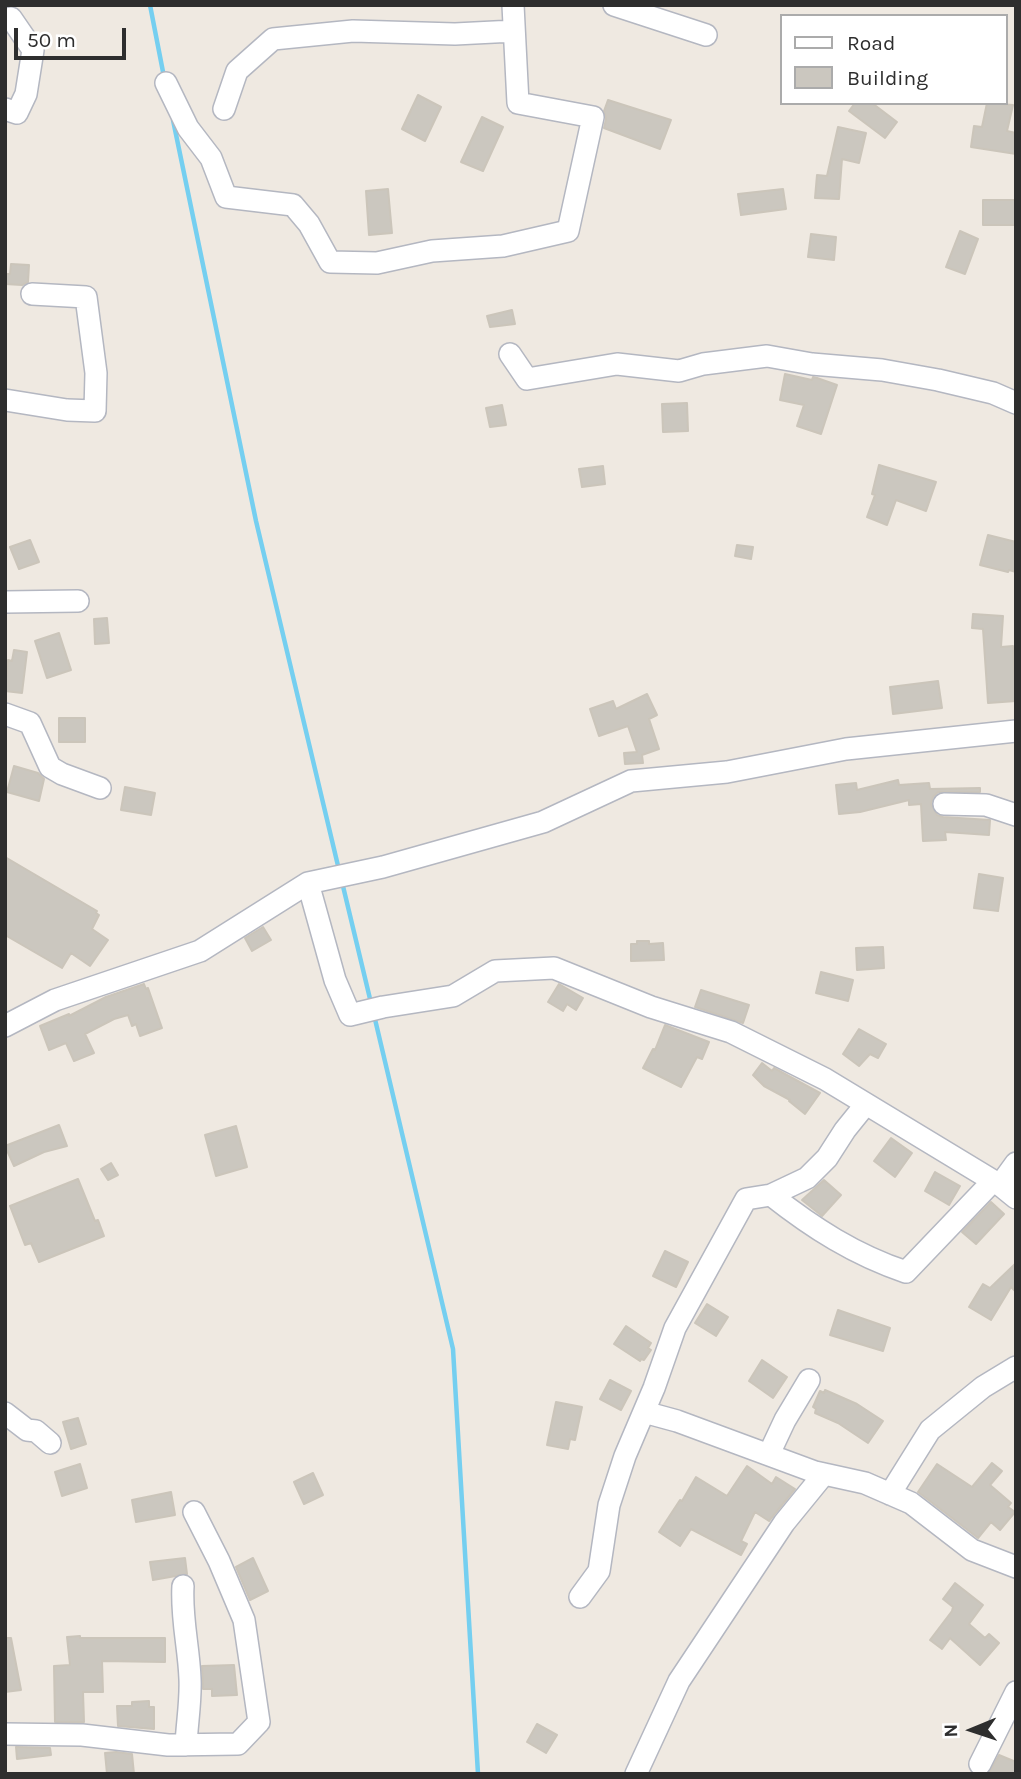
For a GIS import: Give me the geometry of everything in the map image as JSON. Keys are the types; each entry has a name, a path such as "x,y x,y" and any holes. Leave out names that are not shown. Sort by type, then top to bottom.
{"street":[{"path":"166,83 188,128 211,158 226,197 293,205 309,224 330,262 377,263 432,251 503,246 568,232 593,117 518,103 513,5"},
{"path":"614,5 706,35"},
{"path":"5,109 18,113 26,94 33,50 11,19"},
{"path":"224,109 237,71 273,39 353,31 455,34 514,31"},
{"path":"5,400 66,410 95,411 96,373 86,297 32,294"},
{"path":"510,354 527,379 617,364 679,371 703,364 767,356 927,378 993,393 1016,403"},
{"path":"5,602 78,601"},
{"path":"5,714 30,723 50,767 100,788"},
{"path":"5,1026 55,1000 200,951 307,883 383,867 543,822 631,781 727,772 846,749 1016,731"},
{"path":"944,804 986,805 1016,815"},
{"path":"307,883 335,980 350,1015 453,996 495,971 554,968 651,1007 730,1032 825,1079 1003,1188"},
{"path":"580,1597 599,1571 609,1506 625,1456 675,1328 746,1199 771,1195 807,1178 827,1158 866,1104"},
{"path":"771,1195 806,1222 873,1261 906,1272 1003,1188 1016,1163"},
{"path":"890,1494 930,1430 983,1387 1016,1367"},
{"path":"769,1454 809,1380"},
{"path":"644,1412 677,1421 824,1474 865,1483 911,1503 972,1550 1016,1567"},
{"path":"5,1413 27,1430 36,1431 50,1443"},
{"path":"636,1774 679,1681 784,1522 824,1474"},
{"path":"5,1734 82,1735 168,1745 238,1744 259,1722 244,1620 219,1561 194,1512"},
{"path":"183,1586 181,1610 187,1638 190,1683 186,1745"},
{"path":"980,1764 1016,1692"}],"building":[{"path":"418,95 441,107 425,141 402,129"},
{"path":"608,100 671,120 660,149 604,128 604,111"},
{"path":"854,105 875,105 897,122 885,138 849,111"},
{"path":"987,105 1013,105 1007,131 1016,133 1016,154 971,147 974,126 982,127"},
{"path":"482,117 503,127 483,171 461,162"},
{"path":"838,127 866,133 859,163 842,159 839,199 815,198 817,175 827,176"},
{"path":"388,189 392,233 369,235 366,191"},
{"path":"783,189 786,209 741,215 738,194"},
{"path":"983,200 1016,200 1016,225 983,225"},
{"path":"960,231 978,239 965,274 946,267"},
{"path":"811,234 836,237 834,260 808,257"},
{"path":"11,264 29,265 28,282 22,285 5,284 5,274 10,274"},
{"path":"512,310 515,324 490,327 487,316"},
{"path":"785,374 812,380 813,377 837,385 821,434 797,426 804,405 780,400"},
{"path":"687,403 688,431 663,432 662,404"},
{"path":"502,405 506,425 490,427 486,408"},
{"path":"879,465 936,482 926,511 896,500 887,525 867,517 875,495 872,494"},
{"path":"603,466 605,484 582,487 579,469"},
{"path":"988,535 1016,542 1016,572 980,565"},
{"path":"30,540 39,562 19,569 10,547"},
{"path":"737,545 753,547 751,559 735,556"},
{"path":"973,614 1003,616 1001,647 1013,646 1016,701 988,703 983,629 972,628"},
{"path":"107,618 109,643 95,644 94,619"},
{"path":"59,633 71,670 47,678 35,641"},
{"path":"14,650 27,652 22,693 5,691 8,660 12,661"},
{"path":"938,681 942,708 893,714 890,687"},
{"path":"647,694 657,715 649,719 659,749 642,755 643,763 625,764 624,753 637,752 628,726 599,736 590,709 613,701 616,709"},
{"path":"59,718 85,718 85,742 59,742"},
{"path":"14,766 38,773 44,779 39,801 7,792"},
{"path":"898,780 899,785 929,783 930,789 980,788 980,792 938,792 931,804 937,815 943,817 990,820 989,835 945,832 946,840 923,841 921,804 909,805 909,800 860,812 839,814 836,785 856,783 857,790"},
{"path":"125,787 155,793 151,815 121,810"},
{"path":"5,857 97,911 99,915 92,929 108,940 90,966 71,953 62,968 5,935"},
{"path":"979,874 1003,878 998,911 974,908"},
{"path":"263,927 271,940 252,951 245,938"},
{"path":"637,941 663,943 664,960 631,961 631,944 637,944"},
{"path":"883,947 884,968 857,970 856,948"},
{"path":"821,972 853,980 848,1001 816,993"},
{"path":"144,984 146,989 148,988 162,1028 140,1036 136,1024 132,1026 128,1015 85,1034 94,1053 74,1061 66,1043 49,1050 40,1026 69,1016 106,997"},
{"path":"559,984 583,998 576,1010 567,1004 563,1011 548,1002"},
{"path":"701,990 749,1005 743,1023 695,1007"},
{"path":"665,1025 709,1042 702,1059 697,1057 681,1087 643,1068 653,1049 655,1050"},
{"path":"859,1029 886,1044 878,1058 870,1054 859,1066 843,1054"},
{"path":"762,1063 772,1071 774,1068 820,1093 805,1114 790,1100 764,1086 753,1075"},
{"path":"59,1125 67,1146 44,1152 14,1166 5,1146"},
{"path":"236,1126 247,1167 216,1176 205,1135"},
{"path":"891,1138 912,1153 895,1177 874,1161"},
{"path":"111,1163 118,1175 108,1180 101,1169"},
{"path":"935,1172 960,1186 949,1205 925,1191"},
{"path":"78,1179 104,1236 39,1262 31,1243 25,1245 10,1206"},
{"path":"824,1180 841,1195 822,1216 802,1200"},
{"path":"991,1202 1004,1214 976,1244 962,1232"},
{"path":"665,1251 688,1262 676,1287 653,1276"},
{"path":"1016,1263 1016,1292 1011,1287 991,1320 969,1307 983,1284 990,1288"},
{"path":"707,1304 728,1317 716,1336 695,1323"},
{"path":"838,1310 890,1328 883,1351 830,1335"},
{"path":"626,1326 651,1343 648,1348 651,1350 644,1360 640,1361 614,1344"},
{"path":"762,1360 787,1377 773,1398 749,1381"},
{"path":"610,1380 631,1391 621,1410 600,1399"},
{"path":"825,1390 857,1404 883,1421 868,1443 838,1423 815,1413 816,1409 813,1407 820,1391 824,1393"},
{"path":"556,1402 582,1407 575,1440 570,1439 568,1449 547,1445"},
{"path":"78,1418 86,1444 71,1449 63,1422"},
{"path":"992,1463 1002,1471 990,1485 1011,1503 1008,1507 1015,1512 1000,1530 991,1522 978,1538 918,1492 937,1464 972,1487"},
{"path":"80,1464 87,1488 62,1496 55,1472"},
{"path":"747,1466 772,1484 776,1477 795,1489 769,1521 755,1512 741,1541 747,1544 741,1555 691,1529 680,1546 659,1532 696,1477 727,1496"},
{"path":"313,1473 323,1495 304,1504 294,1482"},
{"path":"171,1492 175,1515 136,1522 132,1500"},
{"path":"185,1558 187,1574 153,1580 150,1562"},
{"path":"253,1558 268,1591 250,1600 236,1567"},
{"path":"955,1583 983,1605 969,1624 985,1638 989,1634 999,1643 980,1665 950,1638 942,1649 930,1640 952,1611 953,1607 943,1599"},
{"path":"67,1637 165,1638 165,1662 102,1661 103,1692 83,1692 84,1722 55,1722 54,1666 70,1665"},
{"path":"5,1638 11,1638 21,1690 5,1692"},
{"path":"234,1665 237,1695 212,1696 212,1689 203,1689 202,1666"},
{"path":"149,1701 149,1707 154,1707 154,1729 118,1726 117,1706 132,1706 132,1702"},
{"path":"537,1724 557,1735 546,1753 527,1742"},
{"path":"16,1747 50,1748 51,1755 17,1759"},
{"path":"105,1753 132,1754 134,1774 107,1774"},
{"path":"999,1755 1016,1762 1016,1774 988,1774"}],"waterway":[{"path":"150,5 164,77"},
{"path":"173,120 256,521 339,870"},
{"path":"342,882 371,1003"},
{"path":"374,1015 453,1349 478,1774"}]}
